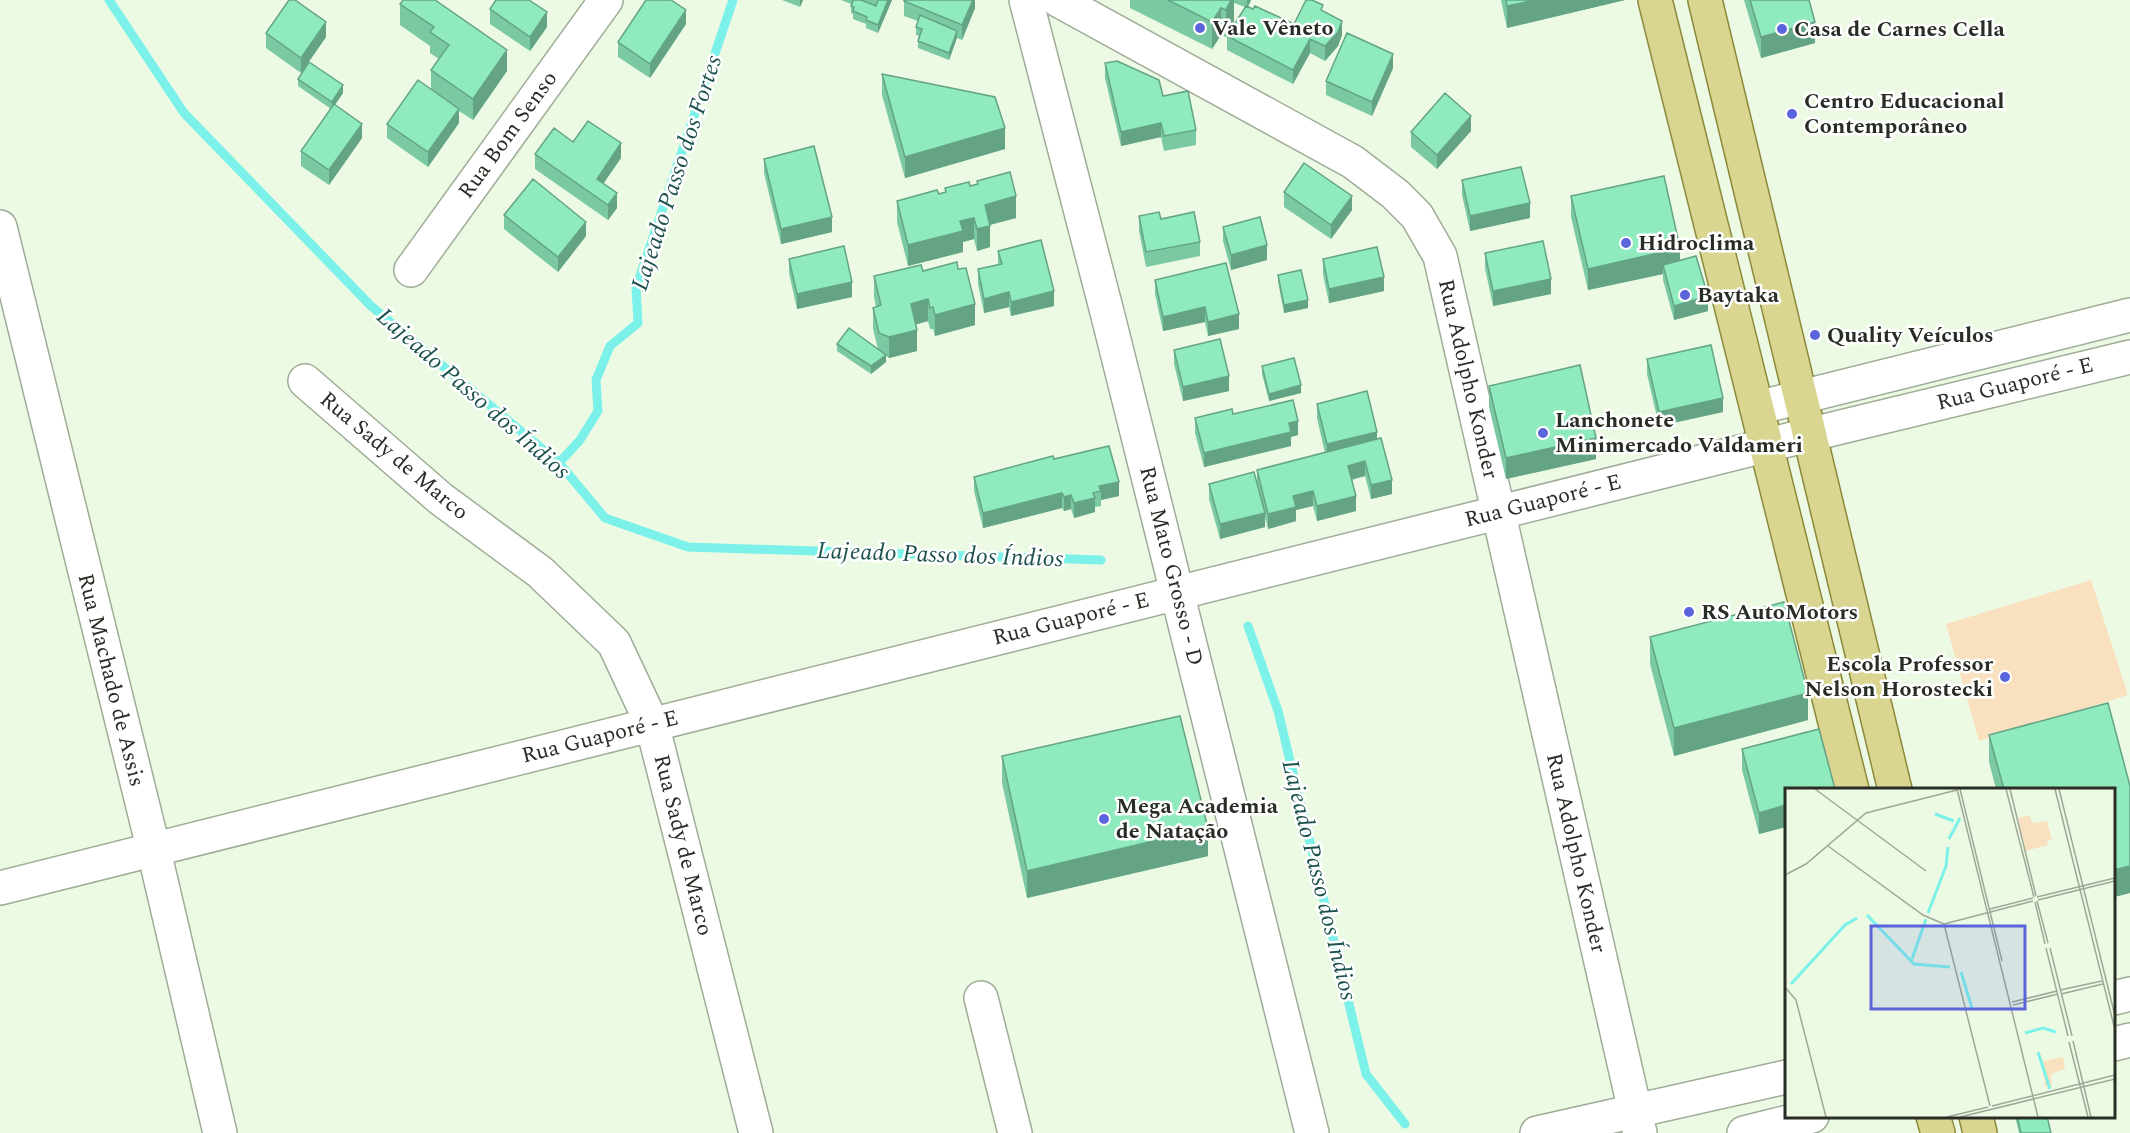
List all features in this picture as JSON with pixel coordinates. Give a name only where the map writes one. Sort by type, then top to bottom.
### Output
[{"type":"main road","points":[[1655,0],[1852,788]]},
{"type":"main road","points":[[1704,0],[1808,435],[1896,788]]},
{"type":"main road","points":[[1934,1118],[1938,1133]]},
{"type":"main road","points":[[1976,1118],[1980,1133]]},
{"type":"street","name":"Rua Bom Senso","points":[[411,270],[606,0]]},
{"type":"street","name":"Rua Mato Grosso - D","points":[[1026,0],[1312,1133]]},
{"type":"street","name":"Rua Adolpho Konder","points":[[1058,0],[1353,162],[1395,194],[1417,216],[1440,256],[1638,1122]]},
{"type":"street","name":"Rua Machado de Assis","points":[[0,227],[154,850],[220,1133]]},
{"type":"street","name":"Rua Guaporé - E","points":[[1757,408],[2130,315]]},
{"type":"street","name":"Rua Guaporé - E","points":[[0,888],[1766,445],[2130,357]]},
{"type":"street","name":"Rua Sady de Marco","points":[[305,381],[441,499],[540,572],[614,643],[652,724],[756,1133]]},
{"type":"street","points":[[2115,998],[2130,994]]},
{"type":"street","points":[[981,998],[1015,1133]]},
{"type":"street","points":[[2115,1044],[2130,1040]]},
{"type":"street","points":[[1537,1133],[1638,1122],[1785,1077]]},
{"type":"street","points":[[1744,1133],[1804,1118]]},
{"type":"shaded area","points":[[2091,580],[2128,695],[1979,741],[1946,624]]},
{"type":"building","points":[[289,0],[295,0],[326,22],[301,58],[266,33]]},
{"type":"building","points":[[403,0],[435,0],[507,50],[473,99],[431,70],[449,45],[430,32],[434,27],[400,4]]},
{"type":"building","points":[[496,0],[529,0],[547,12],[530,37],[490,9]]},
{"type":"building","points":[[646,0],[671,0],[686,10],[650,64],[618,42]]},
{"type":"building","points":[[853,0],[861,0],[876,6],[878,0],[888,0],[878,25],[853,11],[854,7],[851,6]]},
{"type":"building","points":[[904,0],[973,0],[962,25]]},
{"type":"building","points":[[1168,0],[1231,0],[1226,10],[1221,8],[1212,22]]},
{"type":"building","points":[[1306,0],[1323,5],[1321,10],[1342,21],[1338,32],[1325,46],[1310,39],[1293,70],[1227,36],[1246,6],[1253,9],[1255,6],[1294,24]]},
{"type":"building","points":[[1506,0],[1535,0],[1507,6]]},
{"type":"building","points":[[1750,0],[1809,0],[1815,22],[1761,37]]},
{"type":"building","points":[[920,15],[957,31],[949,53],[918,41],[922,29],[916,27]]},
{"type":"building","points":[[1347,33],[1393,54],[1372,102],[1326,81]]},
{"type":"building","points":[[1117,61],[1159,80],[1163,96],[1188,91],[1196,130],[1164,136],[1161,123],[1121,132],[1105,63]]},
{"type":"building","points":[[309,62],[343,85],[332,102],[298,79]]},
{"type":"building","points":[[882,74],[995,97],[1005,128],[905,157]]},
{"type":"building","points":[[418,80],[459,109],[428,152],[387,124]]},
{"type":"building","points":[[1445,93],[1471,116],[1437,155],[1411,132]]},
{"type":"building","points":[[334,104],[362,124],[329,170],[301,151]]},
{"type":"building","points":[[588,121],[621,143],[597,179],[617,193],[608,205],[535,154],[554,128],[573,142]]},
{"type":"building","points":[[814,146],[832,217],[781,229],[764,159]]},
{"type":"building","points":[[1304,163],[1352,196],[1331,225],[1284,192]]},
{"type":"building","points":[[1521,167],[1530,203],[1470,216],[1462,180]]},
{"type":"building","points":[[1010,172],[1016,196],[985,205],[990,226],[977,229],[974,218],[960,221],[963,231],[908,245],[897,201],[937,190],[939,194],[946,192],[945,188],[969,182],[970,186],[978,184],[977,181]]},
{"type":"building","name":"Hidroclima","points":[[1664,176],[1680,248],[1588,269],[1571,196]]},
{"type":"building","points":[[533,179],[586,222],[558,257],[504,215]]},
{"type":"building","points":[[1159,212],[1161,219],[1194,212],[1200,242],[1146,252],[1139,216]]},
{"type":"building","points":[[1260,217],[1267,245],[1231,255],[1223,227]]},
{"type":"building","points":[[1041,240],[1054,291],[1011,302],[1009,292],[984,299],[978,269],[1002,264],[998,251]]},
{"type":"building","points":[[1543,241],[1551,279],[1493,291],[1485,253]]},
{"type":"building","points":[[844,246],[852,282],[797,294],[789,259]]},
{"type":"building","points":[[1377,247],[1384,277],[1329,289],[1323,259]]},
{"type":"building","points":[[1696,256],[1708,296],[1674,306],[1663,265]]},
{"type":"building","points":[[957,262],[958,269],[966,268],[975,304],[935,315],[928,299],[911,304],[917,330],[889,337],[879,333],[873,308],[881,305],[874,276],[921,265],[923,271]]},
{"type":"building","points":[[1226,263],[1239,314],[1208,322],[1205,307],[1163,317],[1155,280]]},
{"type":"building","points":[[1301,270],[1308,300],[1284,305],[1278,275]]},
{"type":"building","points":[[849,328],[886,355],[871,366],[837,344]]},
{"type":"building","points":[[1220,339],[1229,376],[1183,387],[1174,350]]},
{"type":"building","points":[[1711,345],[1723,398],[1659,412],[1647,359]]},
{"type":"building","points":[[1294,358],[1301,385],[1269,394],[1262,366]]},
{"type":"building","name":"Lanchonete Minimercado Valdameri","points":[[1580,365],[1596,438],[1506,458],[1489,386]]},
{"type":"building","points":[[1367,391],[1377,432],[1327,444],[1317,404]]},
{"type":"building","points":[[1293,400],[1298,421],[1289,423],[1291,432],[1204,453],[1195,418],[1232,409],[1233,414]]},
{"type":"building","points":[[1381,438],[1392,480],[1371,485],[1365,461],[1348,466],[1356,496],[1317,506],[1313,491],[1293,496],[1296,507],[1268,514],[1257,470]]},
{"type":"building","points":[[1109,446],[1119,482],[1099,486],[1101,491],[1093,493],[1095,498],[1074,503],[1071,495],[1064,497],[1062,493],[983,513],[974,477],[1053,456],[1054,459]]},
{"type":"building","points":[[1254,472],[1265,513],[1220,524],[1209,484]]},
{"type":"building","points":[[1784,602],[1808,693],[1674,728],[1650,637]]},
{"type":"building","points":[[2108,703],[2130,786],[2130,866],[2115,870],[2115,788],[2004,788],[1989,735]]},
{"type":"building","name":"Mega Academia de Natação","points":[[1180,716],[1208,828],[1027,871],[1002,756]]},
{"type":"building","points":[[1819,729],[1835,788],[1785,788],[1785,805],[1759,813],[1742,749]]},
{"type":"building","points":[[2017,1118],[2047,1118],[2051,1133],[2021,1133]]},
{"type":"waterway","name":"Lajeado Passo dos Índios","points":[[109,0],[184,113],[371,306],[559,463],[605,518],[688,547],[1101,560]]},
{"type":"waterway","name":"Lajeado Passo dos Fortes","points":[[559,463],[580,440],[598,411],[596,380],[610,346],[638,323],[636,288],[733,0]]},
{"type":"waterway","name":"Lajeado Passo dos Índios","points":[[1248,626],[1278,711],[1366,1074],[1405,1124]]},
{"type":"place","name":"Vale Vêneto","points":[[1200,28]]},
{"type":"place","name":"Casa de Carnes Cella","points":[[1782,29]]},
{"type":"place","name":"Centro Educacional Contemporâneo","points":[[1792,114]]},
{"type":"place","name":"Hidroclima","points":[[1626,243]]},
{"type":"place","name":"Baytaka","points":[[1685,295]]},
{"type":"place","name":"Quality Veículos","points":[[1815,335]]},
{"type":"place","name":"Lanchonete Minimercado Valdameri","points":[[1543,433]]},
{"type":"place","name":"RS AutoMotors","points":[[1689,612]]},
{"type":"place","name":"Escola Professor Nelson Horostecki","points":[[2005,677]]},
{"type":"place","name":"Mega Academia de Natação","points":[[1104,819]]}]
